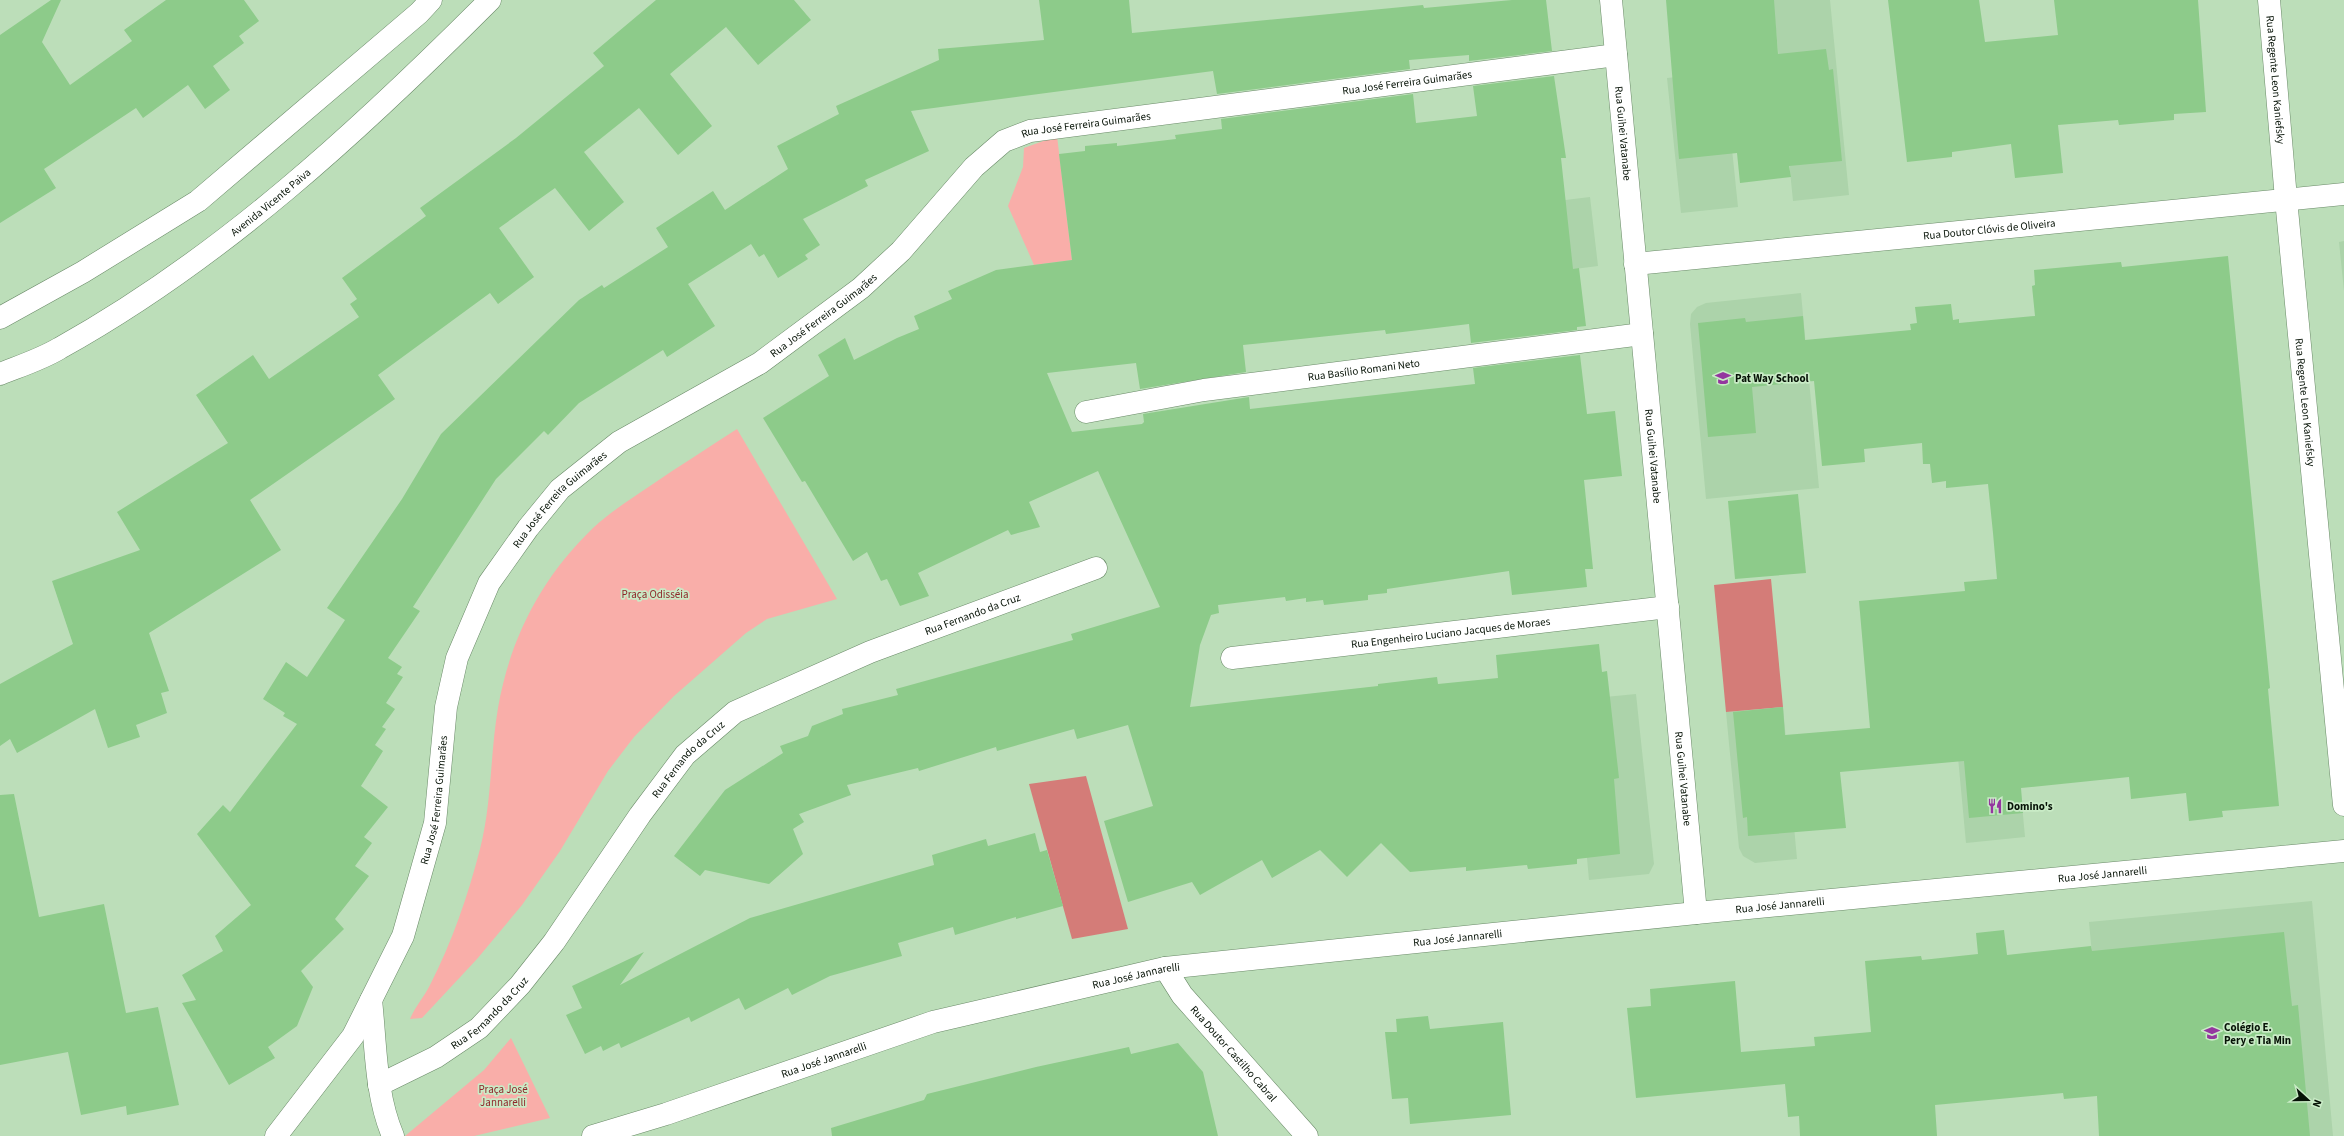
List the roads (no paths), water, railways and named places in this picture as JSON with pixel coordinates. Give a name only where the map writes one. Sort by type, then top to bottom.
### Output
[{"type":"street","points":[[0,318],[84,272],[198,201],[419,13],[431,0]]},
{"type":"street","name":"Avenida Vicente Paiva","points":[[0,374],[59,349],[153,290],[263,211],[425,65],[490,0]]},
{"type":"street","name":"Rua Guihei Vatanabe","points":[[1611,0],[1696,913]]},
{"type":"street","name":"Rua Regente Leon Kaniefsky","points":[[2269,0],[2286,200],[2344,805]]},
{"type":"street","name":"Rua José Ferreira Guimarães","points":[[276,1136],[353,1036],[403,936],[435,823],[446,706],[457,658],[489,582],[528,528],[560,489],[619,442],[760,363],[861,288],[901,251],[974,167],[1004,141],[1030,131],[1616,55]]},
{"type":"street","name":"Rua Doutor Clóvis de Oliveira","points":[[1635,264],[2344,194]]},
{"type":"street","name":"Rua Basílio Romani Neto","points":[[1086,412],[1204,390],[1642,334]]},
{"type":"street","name":"Rua Fernando da Cruz","points":[[380,1085],[436,1057],[479,1028],[520,985],[554,942],[640,816],[685,755],[735,712],[870,652],[1096,568]]},
{"type":"street","name":"Rua Engenheiro Luciano Jacques de Moraes","points":[[1232,658],[1668,607]]},
{"type":"street","name":"Rua José Jannarelli","points":[[593,1136],[666,1114],[934,1022],[1165,968],[1696,913],[2344,851]]},
{"type":"street","name":"Rua Doutor Castilho Cabral","points":[[1165,968],[1182,995],[1307,1136]]},
{"type":"street","points":[[371,1000],[380,1085],[386,1119],[393,1136]]},
{"type":"place","name":"Pat Way School","points":[[1723,378]]},
{"type":"place","name":"Domino's","points":[[1995,806]]},
{"type":"place","name":"Colégio E. Pery e Tia Min","points":[[2212,1033]]},
{"type":"park label","name":"Praça Odisséia","points":[[655,594]]},
{"type":"park label","name":"Praça José Jannarelli","points":[[503,1095]]}]
